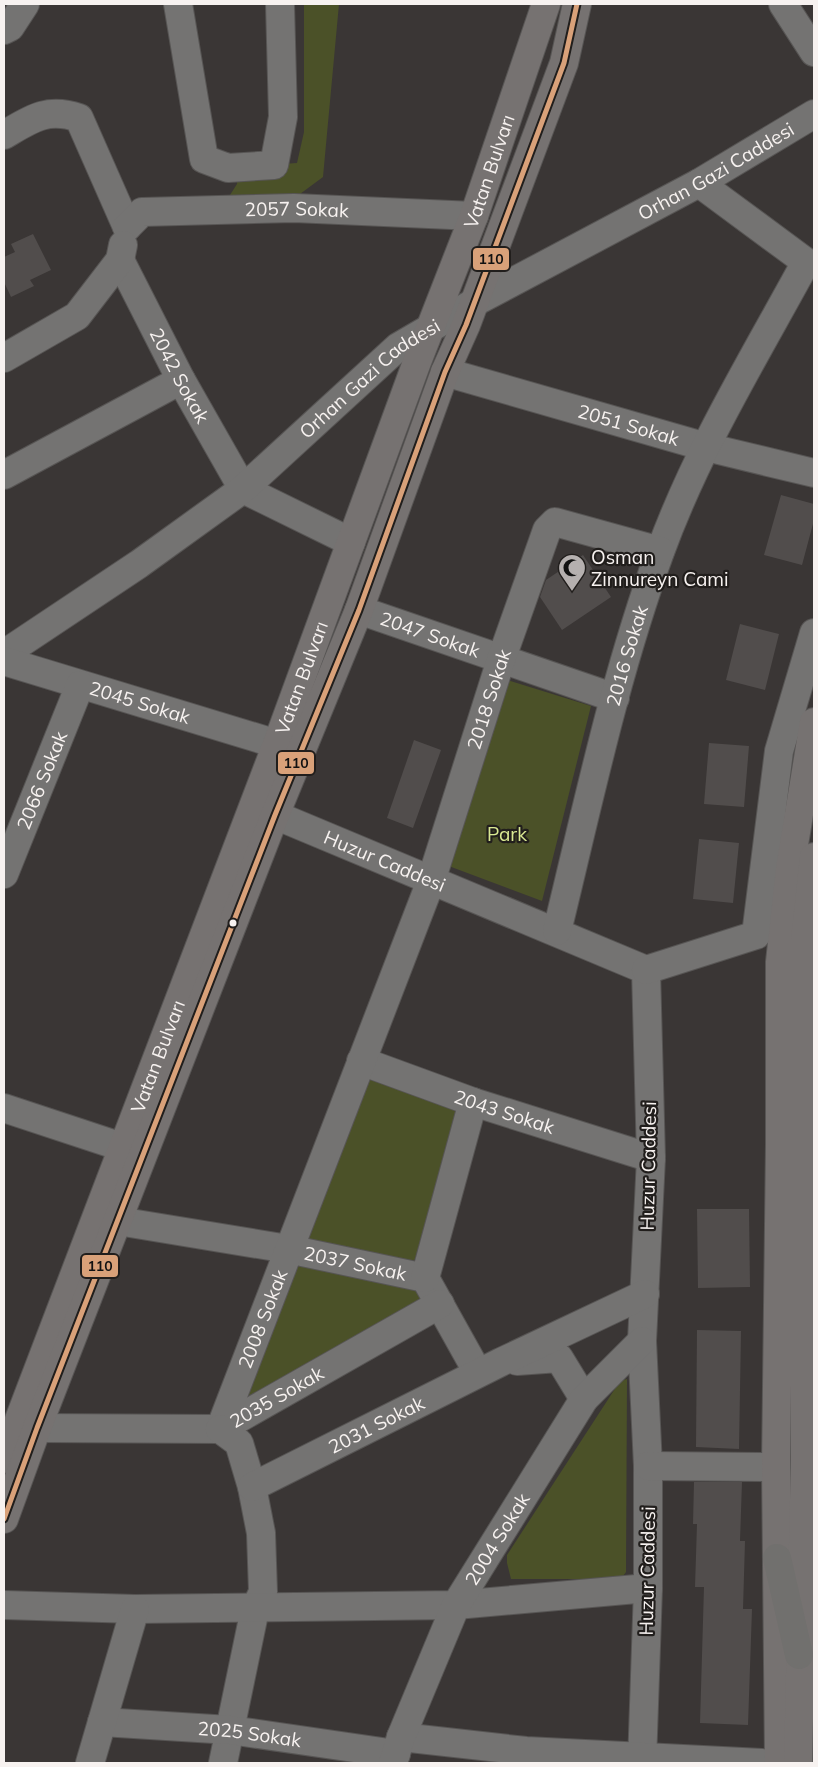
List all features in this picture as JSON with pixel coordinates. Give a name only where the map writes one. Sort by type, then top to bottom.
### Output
[{"type":"highway","points":[[777,1558],[799,1656]]},
{"type":"main road","name":"Vatan Bulvarı","points":[[6,1446],[277,744],[430,328],[474,216],[546,4]]},
{"type":"main road","name":"Vatan Bulvarı","points":[[4,1520],[37,1428],[276,815],[360,610],[445,372],[474,302],[564,64],[577,4]]},
{"type":"main road","points":[[779,1763],[776,1467],[780,962],[790,869],[814,722]]},
{"type":"main road","points":[[798,1763],[805,1456],[804,940],[814,857]]},
{"type":"street","points":[[4,30],[10,27],[26,4]]},
{"type":"street","points":[[178,4],[204,159],[228,168],[274,165],[284,117],[282,5]]},
{"type":"street","points":[[783,4],[814,52]]},
{"type":"street","points":[[4,135],[33,118],[62,112],[80,118],[127,227],[120,260],[77,316],[4,358]]},
{"type":"street","name":"Orhan Gazi Caddesi","points":[[4,654],[139,564],[244,489],[398,347],[474,302],[699,183],[814,114]]},
{"type":"street","name":"2016 Sokak","points":[[557,931],[614,698],[660,551],[706,447],[806,262],[699,183]]},
{"type":"street","name":"2057 Sokak","points":[[127,227],[142,212],[151,211],[294,208],[474,216]]},
{"type":"street","name":"2042 Sokak","points":[[120,260],[181,380],[244,489]]},
{"type":"street","name":"2051 Sokak","points":[[445,372],[706,447],[814,473]]},
{"type":"street","points":[[4,475],[181,380]]},
{"type":"street","points":[[244,489],[351,542]]},
{"type":"street","name":"2018 Sokak","points":[[431,881],[501,660],[547,530],[555,522],[660,551]]},
{"type":"street","name":"2047 Sokak","points":[[360,610],[614,698]]},
{"type":"street","points":[[646,970],[756,935],[779,752],[814,632]]},
{"type":"street","name":"2045 Sokak","points":[[4,660],[80,686],[277,744]]},
{"type":"street","name":"2066 Sokak","points":[[4,874],[80,686]]},
{"type":"street","name":"Huzur Caddesi","points":[[276,815],[431,881],[557,931],[646,970],[651,1158],[642,1341],[648,1466],[648,1588],[642,1761]]},
{"type":"street","name":"2008 Sokak","points":[[220,1429],[431,881]]},
{"type":"street","name":"2043 Sokak","points":[[361,1061],[473,1102],[651,1158]]},
{"type":"street","points":[[425,1278],[473,1102]]},
{"type":"street","points":[[4,1108],[122,1148]]},
{"type":"street","name":"2037 Sokak","points":[[118,1221],[288,1249],[425,1278],[440,1304],[489,1368]]},
{"type":"street","name":"2031 Sokak","points":[[252,1487],[489,1368],[645,1294]]},
{"type":"street","name":"2035 Sokak","points":[[37,1428],[220,1429],[440,1304]]},
{"type":"street","name":"2004 Sokak","points":[[397,1752],[456,1604],[584,1399],[642,1341]]},
{"type":"street","points":[[489,1368],[559,1358],[584,1399]]},
{"type":"street","points":[[220,1429],[239,1443],[252,1487],[261,1533],[263,1592],[256,1609],[222,1763]]},
{"type":"street","points":[[648,1466],[776,1467]]},
{"type":"street","points":[[4,1605],[135,1610],[456,1604],[648,1588]]},
{"type":"street","points":[[90,1763],[135,1610]]},
{"type":"street","name":"2025 Sokak","points":[[102,1722],[230,1730],[397,1752],[642,1761],[762,1763]]},
{"type":"green space","points":[[304,4],[339,4],[323,177],[300,194],[230,195],[237,184],[238,167],[297,163],[304,132]]},
{"type":"green space","name":"Park","points":[[501,678],[591,706],[542,901],[446,865]]},
{"type":"green space","points":[[383,1078],[457,1106],[455,1121],[415,1259],[409,1265],[308,1240],[366,1080]]},
{"type":"green space","points":[[299,1261],[417,1284],[423,1301],[241,1401]]},
{"type":"green space","points":[[627,1379],[626,1572],[621,1579],[511,1579],[507,1555],[620,1381]]},
{"type":"building","points":[[33,234],[51,270],[30,280],[34,286],[11,297],[4,282],[4,257],[15,252],[11,244]]},
{"type":"building","points":[[781,495],[814,504],[814,520],[802,565],[764,555]]},
{"type":"building","name":"Osman Zinnureyn Cami","points":[[583,555],[611,597],[562,630],[540,597],[546,580]]},
{"type":"building","points":[[740,624],[779,634],[765,690],[726,680]]},
{"type":"building","points":[[414,740],[441,750],[413,828],[387,818]]},
{"type":"building","points":[[709,743],[749,746],[744,807],[704,804]]},
{"type":"building","points":[[699,839],[739,843],[733,903],[693,899]]},
{"type":"building","points":[[697,1209],[749,1209],[750,1287],[698,1288]]},
{"type":"building","points":[[697,1330],[741,1331],[739,1449],[696,1447]]},
{"type":"building","points":[[694,1482],[742,1482],[740,1541],[745,1541],[743,1609],[752,1609],[748,1725],[700,1723],[704,1587],[695,1587],[697,1524],[693,1524]]},
{"type":"transit line","name":"110","points":[[4,1519],[37,1428],[275,815],[359,610],[445,372],[466,325],[564,63],[577,4]]},
{"type":"place","name":"Osman Zinnureyn Cami","points":[[572,592]]}]
